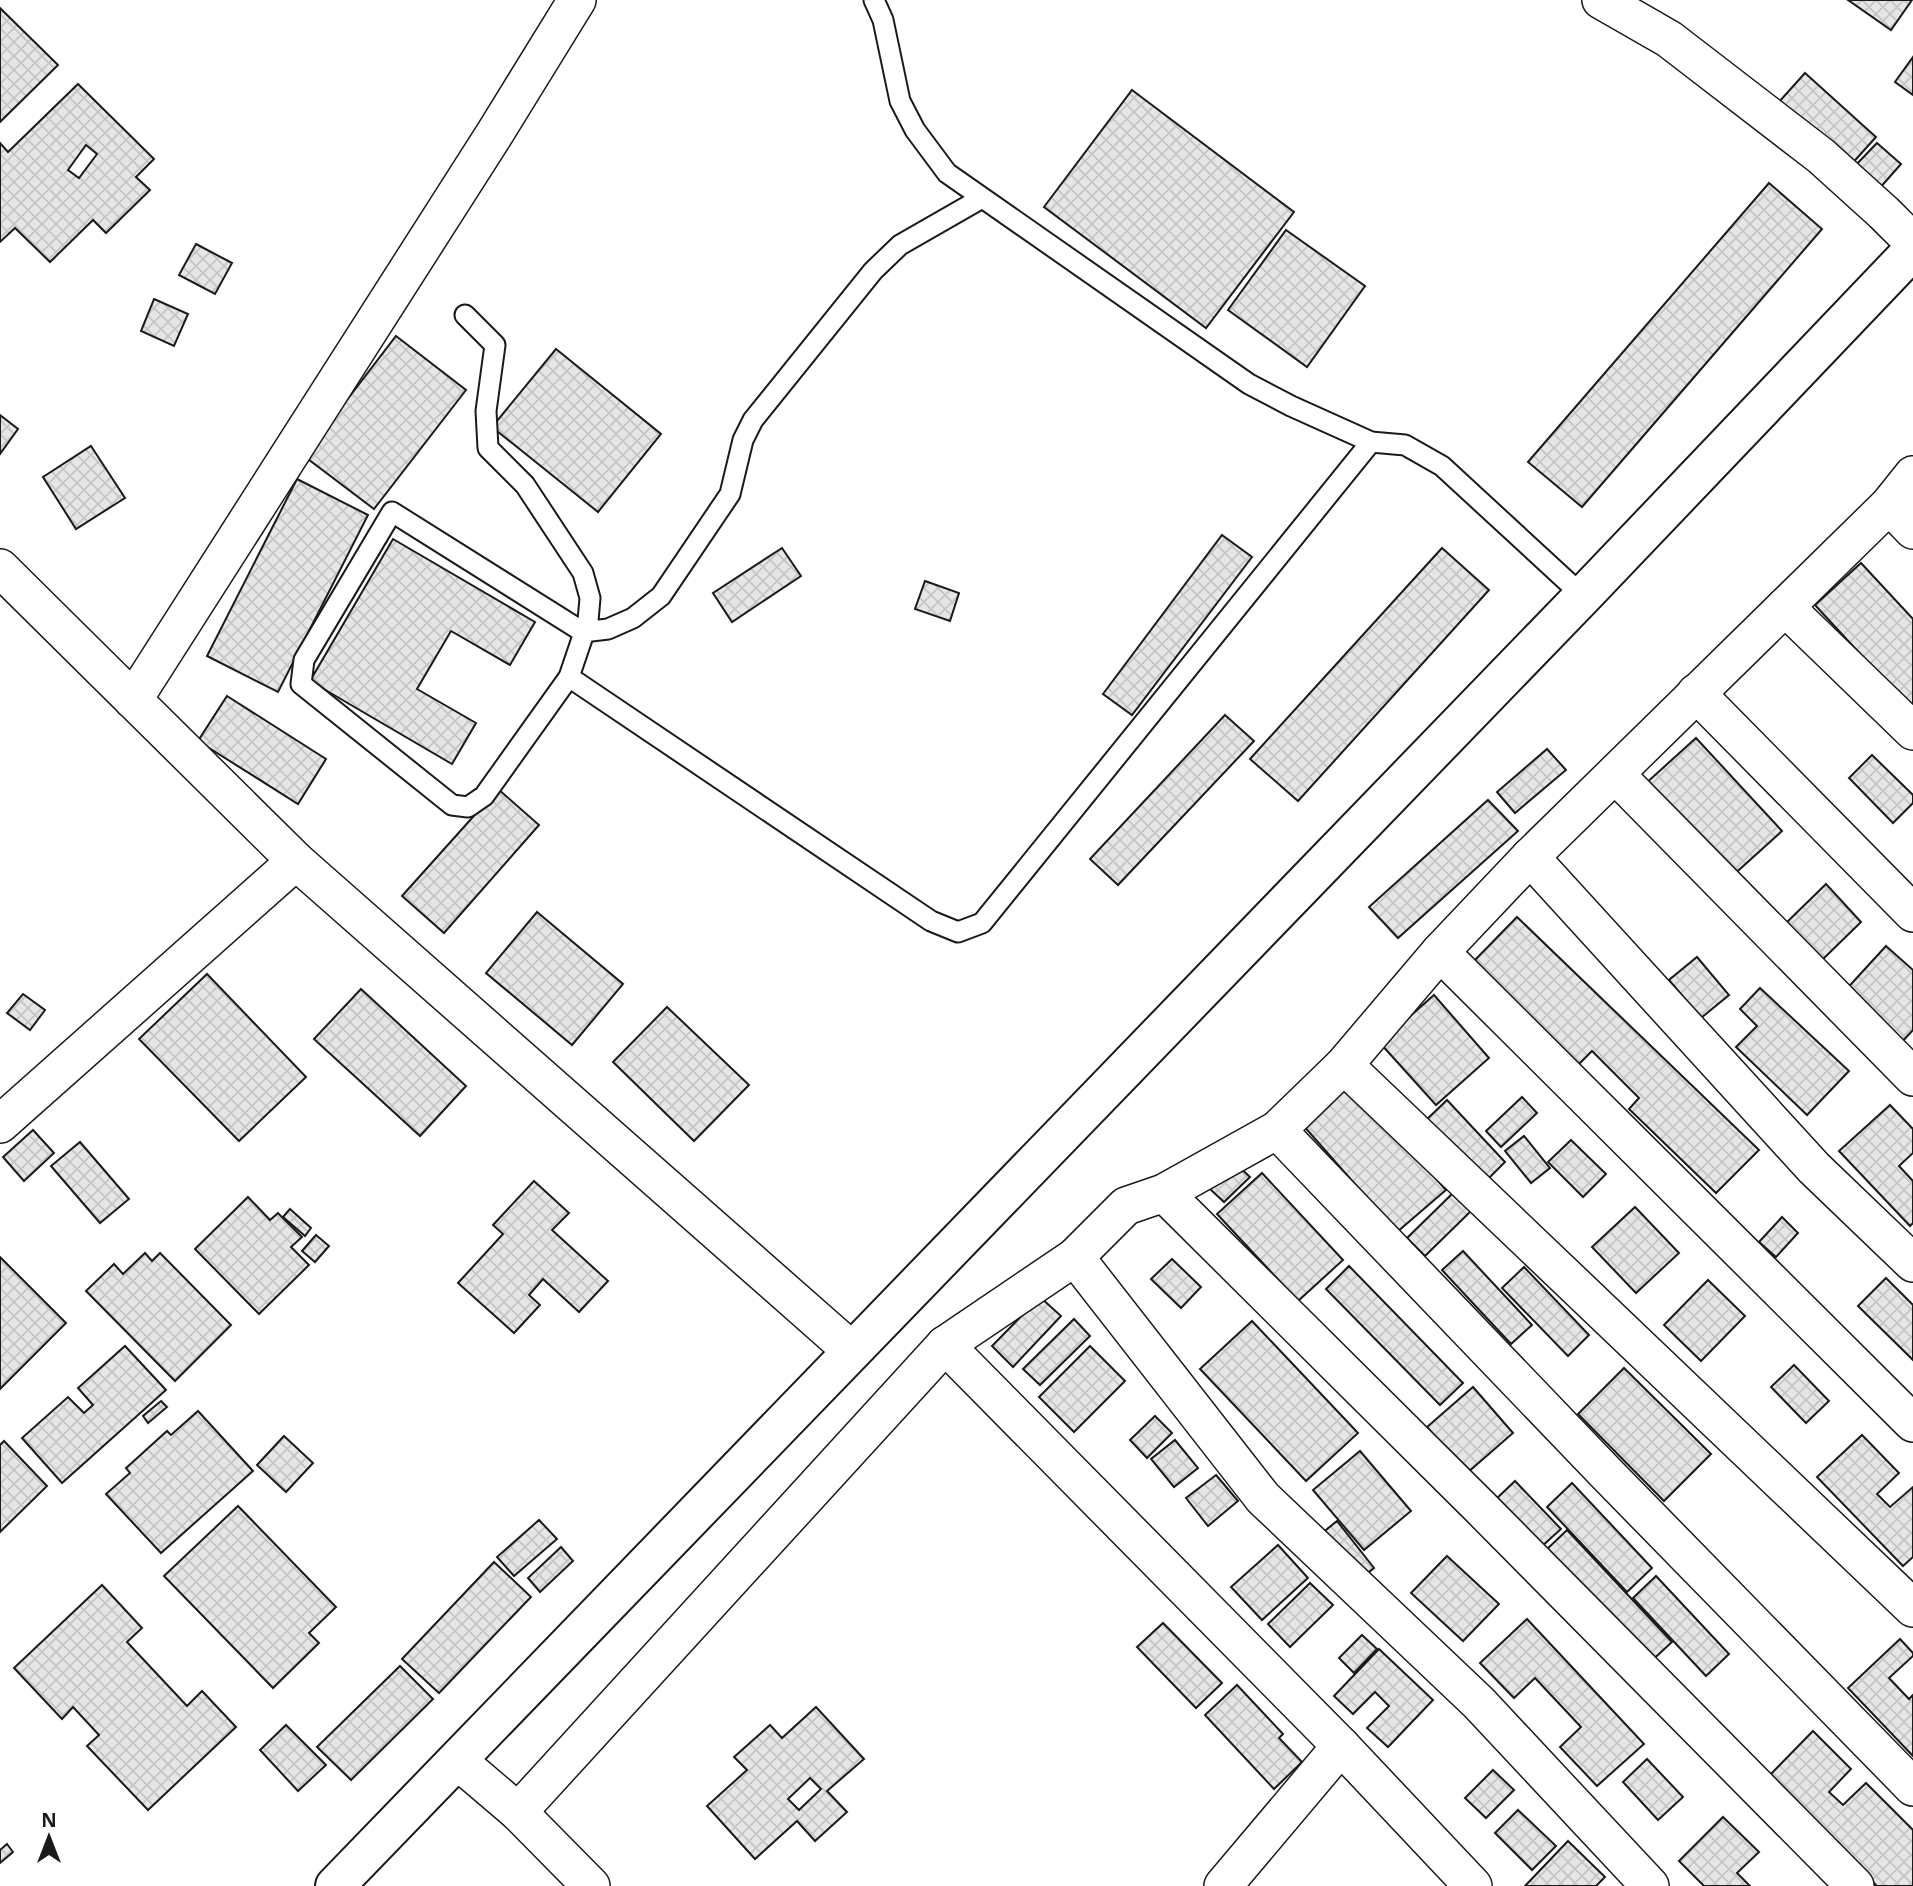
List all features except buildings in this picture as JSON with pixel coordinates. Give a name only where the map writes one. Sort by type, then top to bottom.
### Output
[{"type":"main road","points":[[335,1886],[1583,596],[1913,250]]},
{"type":"street","points":[[133,700],[577,0]]},
{"type":"street","points":[[1601,0],[1669,39],[1821,156],[1913,242]]},
{"type":"street","points":[[519,1812],[945,1345],[1075,1257],[1126,1206],[1164,1193],[1277,1130],[1344,1065],[1440,952],[1530,857],[1696,693],[1785,607],[1901,518],[1913,475]]},
{"type":"street","points":[[0,568],[296,861],[852,1351]]},
{"type":"street","points":[[1785,607],[1913,731]]},
{"type":"street","points":[[1696,693],[1913,913]]},
{"type":"street","points":[[1615,774],[1913,1077]]},
{"type":"street","points":[[1530,857],[1814,1168],[1913,1263]]},
{"type":"street","points":[[0,1124],[296,861]]},
{"type":"street","points":[[1440,952],[1913,1423]]},
{"type":"street","points":[[1344,1065],[1913,1608]]},
{"type":"street","points":[[1277,1130],[1604,1471],[1913,1787]]},
{"type":"street","points":[[1164,1193],[1855,1886]]},
{"type":"street","points":[[1075,1257],[1263,1498],[1479,1703],[1650,1886]]},
{"type":"street","points":[[945,1345],[1341,1746],[1473,1886]]},
{"type":"street","points":[[1223,1886],[1341,1746]]},
{"type":"street","points":[[457,1760],[519,1812],[592,1886]]},
{"type":"lane","points":[[874,0],[883,20],[900,101],[915,130],[947,173],[1249,384],[1371,442],[1405,445],[1442,466],[1583,596]]},
{"type":"lane","points":[[465,314],[495,345],[486,411],[488,448],[525,485],[583,573],[590,598],[587,621],[583,632],[569,677],[484,796],[468,807],[452,805],[301,684],[304,660],[392,512],[583,632],[608,629],[633,618],[661,596],[730,494],[743,440],[753,420],[873,271],[900,245],[982,198]]},
{"type":"lane","points":[[569,677],[931,921],[958,932],[982,923],[1371,442]]}]
